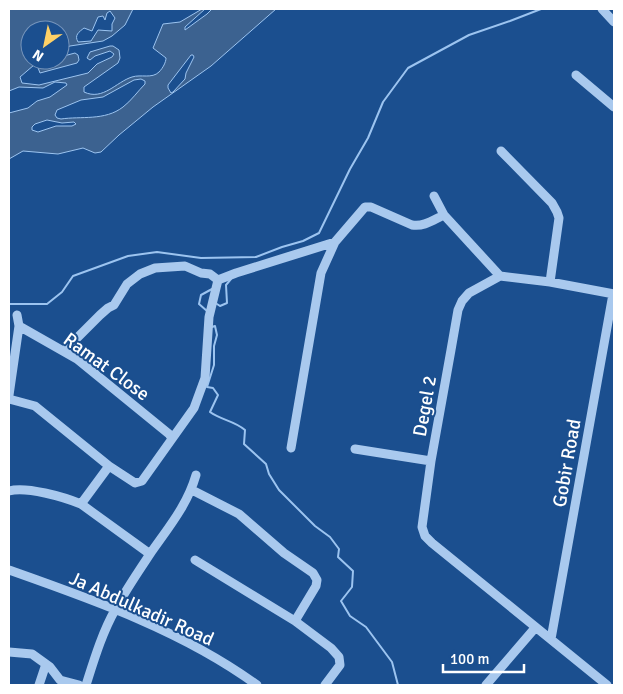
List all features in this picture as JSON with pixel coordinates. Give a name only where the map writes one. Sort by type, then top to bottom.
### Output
[{"type":"street","points":[[602,9],[614,22]]},
{"type":"street","points":[[576,75],[614,108]]},
{"type":"street","points":[[500,151],[552,203],[557,212],[559,218],[550,282]]},
{"type":"street","points":[[434,196],[444,215],[500,276],[550,282],[614,294]]},
{"type":"street","points":[[291,448],[321,273],[335,242],[365,207],[371,207],[418,226],[422,226],[444,215]]},
{"type":"street","points":[[218,280],[335,242]]},
{"type":"street","points":[[64,351],[100,315],[114,305],[127,284],[140,274],[155,268],[185,266],[201,273],[210,274],[218,280]]},
{"type":"street","name":"Degel 2","points":[[500,276],[469,293],[458,310],[431,461],[422,527],[425,536],[432,543],[535,628]]},
{"type":"street","points":[[17,315],[19,326],[9,397],[34,406],[109,466],[135,483],[139,483],[194,408],[205,378],[209,317],[218,280]]},
{"type":"street","name":"Gobir Road","points":[[551,639],[614,294]]},
{"type":"street","name":"Ramat Close","points":[[19,326],[77,359],[172,438]]},
{"type":"street","points":[[355,449],[431,461]]},
{"type":"street","points":[[81,504],[109,466]]},
{"type":"street","points":[[86,685],[106,629],[115,610],[150,554],[175,520],[192,490],[196,475]]},
{"type":"street","points":[[9,491],[22,488],[81,504],[150,554]]},
{"type":"street","points":[[192,490],[239,514],[284,553],[313,573],[318,580],[316,586],[295,621]]},
{"type":"street","points":[[195,560],[295,621],[331,648],[339,658],[340,665],[325,685]]},
{"type":"street","name":"Ja Abdulkadir Road","points":[[9,570],[162,630],[202,650],[257,685]]},
{"type":"street","points":[[486,685],[535,628],[607,685]]},
{"type":"street","points":[[9,652],[32,654],[46,664],[60,680]]},
{"type":"street","points":[[46,664],[40,682],[60,680],[79,685]]},
{"type":"water","points":[[9,9],[133,9],[125,25],[112,36],[103,41],[70,46],[70,20],[20,20],[20,70],[28,70],[20,77],[22,83],[39,85],[88,73],[97,64],[112,57],[114,54],[110,51],[95,56],[90,60],[87,58],[90,52],[110,46],[119,50],[120,58],[118,63],[84,87],[84,92],[97,94],[109,90],[126,79],[135,76],[150,76],[159,72],[166,58],[153,48],[163,24],[180,22],[202,9],[205,9],[185,27],[185,30],[212,9],[276,9],[211,66],[153,107],[101,152],[95,153],[83,148],[58,154],[23,151],[9,159],[9,113],[28,108],[37,101],[50,97],[67,85],[66,83],[55,82],[43,88],[19,87],[9,91]],"holes":[[[110,11],[115,18],[112,24],[112,31],[98,30],[91,41],[78,42],[77,36],[79,32],[84,28],[92,31],[98,17],[103,16],[105,20],[107,13]],[[191,55],[194,57],[185,79],[171,93],[168,85]],[[141,79],[145,81],[145,84],[126,105],[109,114],[61,119],[55,115],[57,110],[81,100],[103,97],[134,80]],[[47,120],[62,123],[74,122],[76,124],[72,126],[56,126],[38,132],[32,130],[35,124]]]},
{"type":"water","points":[[75,53],[78,55],[79,60],[77,63],[70,65],[70,54]]},
{"type":"water","points":[[39,70],[51,70],[40,73]]},
{"type":"waterway","points":[[9,304],[47,304],[62,292],[73,276],[128,256],[157,252],[201,258],[256,257],[303,241],[319,233],[350,169],[368,138],[383,102],[408,68],[469,35],[541,9]]},
{"type":"waterway","points":[[217,304],[220,306],[227,303],[226,285],[231,279]]},
{"type":"waterway","points":[[207,311],[199,304],[201,295],[212,289]]},
{"type":"waterway","points":[[212,327],[215,326],[217,335],[214,346],[214,365],[207,387],[213,388],[218,395],[210,412],[245,430],[244,444],[266,464],[269,474],[279,490],[315,526],[330,537],[339,549],[338,557],[353,571],[352,587],[341,601],[350,616],[366,627],[392,662],[398,685]]}]
